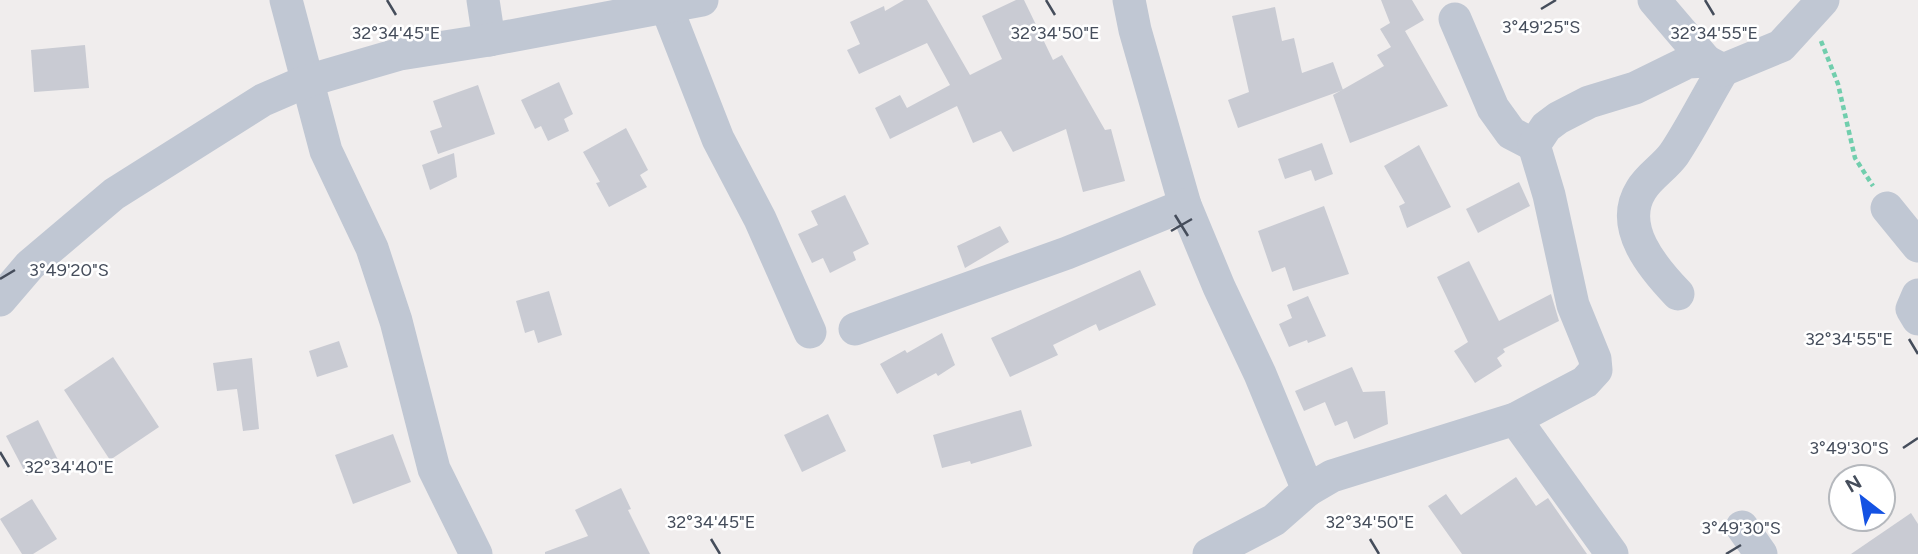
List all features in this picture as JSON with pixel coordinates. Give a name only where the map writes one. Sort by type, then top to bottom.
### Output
[{"type":"street","points":[[286,0],[326,151],[372,248],[396,321],[434,470],[476,554]]},
{"type":"street","points":[[483,0],[489,40]]},
{"type":"street","points":[[0,300],[30,265],[114,194],[263,100],[307,80],[400,54],[702,0]]},
{"type":"street","points":[[1129,0],[1135,30],[1185,205],[1308,490]]},
{"type":"street","points":[[1654,0],[1714,65]]},
{"type":"street","points":[[666,6],[718,138],[760,219],[810,332]]},
{"type":"street","points":[[1534,145],[1546,127],[1589,102],[1635,88],[1688,62],[1714,65],[1781,47],[1816,8]]},
{"type":"street","points":[[1209,554],[1273,520],[1308,490],[1332,476],[1515,419],[1579,386],[1596,369],[1595,359],[1573,305],[1549,195],[1534,145],[1511,133],[1493,108],[1455,19]]},
{"type":"street","points":[[1678,294],[1657,272],[1639,245],[1634,210],[1641,190],[1671,157],[1714,65]]},
{"type":"street","points":[[855,329],[1067,253],[1185,205]]},
{"type":"street","points":[[1887,208],[1918,246]]},
{"type":"street","points":[[1918,295],[1912,309],[1918,319]]},
{"type":"street","points":[[1515,419],[1612,554]]},
{"type":"street","points":[[1742,527],[1761,554]]},
{"type":"path","points":[[1816,8],[1838,84],[1855,158],[1887,208]]},
{"type":"building","points":[[904,0],[927,0],[970,75],[1002,59],[982,16],[1016,0],[1024,0],[1053,60],[1062,55],[1105,130],[1111,129],[1125,181],[1083,192],[1066,129],[1013,152],[1001,131],[973,143],[957,106],[890,139],[875,108],[900,95],[907,108],[950,85],[927,43],[859,74],[847,50],[860,44],[850,22],[884,6],[885,11]]},
{"type":"building","points":[[1381,0],[1412,0],[1424,20],[1405,31],[1448,106],[1350,143],[1333,95],[1384,66],[1377,55],[1391,47],[1380,29],[1390,23]]},
{"type":"building","points":[[1275,7],[1282,41],[1294,38],[1302,73],[1333,62],[1343,90],[1238,128],[1228,100],[1249,92],[1232,16]]},
{"type":"building","points":[[85,45],[89,88],[34,92],[31,50]]},
{"type":"building","points":[[559,82],[573,114],[564,119],[569,131],[548,141],[541,126],[535,129],[521,100]]},
{"type":"building","points":[[478,85],[495,134],[438,154],[430,131],[442,127],[433,101]]},
{"type":"building","points":[[626,128],[648,170],[640,175],[647,187],[609,207],[596,183],[600,182],[583,152]]},
{"type":"building","points":[[1322,143],[1333,174],[1315,181],[1311,170],[1285,179],[1278,159]]},
{"type":"building","points":[[1419,145],[1451,207],[1407,228],[1399,206],[1405,203],[1384,166]]},
{"type":"building","points":[[454,153],[457,177],[430,190],[422,165]]},
{"type":"building","points":[[1519,182],[1530,206],[1478,233],[1466,209]]},
{"type":"building","points":[[845,195],[869,244],[853,252],[856,260],[830,273],[823,258],[812,263],[798,234],[818,225],[811,211]]},
{"type":"building","points":[[1324,206],[1349,274],[1293,291],[1285,267],[1272,272],[1258,231]]},
{"type":"building","points":[[1000,226],[1009,242],[965,268],[957,246]]},
{"type":"building","points":[[1469,261],[1499,321],[1551,294],[1559,321],[1503,349],[1505,352],[1497,358],[1502,366],[1475,383],[1454,351],[1468,342],[1437,277]]},
{"type":"building","points":[[1140,270],[1156,305],[1099,331],[1096,324],[1053,345],[1058,355],[1010,377],[991,338]]},
{"type":"building","points":[[549,291],[562,335],[538,343],[534,330],[525,333],[516,301]]},
{"type":"building","points":[[1308,296],[1326,336],[1289,347],[1279,324],[1292,318],[1287,305]]},
{"type":"building","points":[[942,333],[955,365],[938,376],[936,373],[897,394],[880,364],[905,350],[907,353]]},
{"type":"building","points":[[339,341],[348,367],[317,377],[309,351]]},
{"type":"building","points":[[113,357],[159,427],[110,460],[64,390]]},
{"type":"building","points":[[252,358],[259,429],[243,431],[237,389],[217,391],[213,363]]},
{"type":"building","points":[[1352,367],[1363,392],[1385,391],[1388,424],[1354,439],[1347,421],[1335,426],[1325,402],[1304,411],[1295,391]]},
{"type":"building","points":[[1021,410],[1032,446],[971,464],[970,461],[942,468],[933,435]]},
{"type":"building","points":[[828,414],[846,451],[802,472],[784,435]]},
{"type":"building","points":[[38,420],[58,460],[27,476],[6,436]]},
{"type":"building","points":[[393,434],[411,482],[353,504],[335,455]]},
{"type":"building","points":[[1516,477],[1536,506],[1548,498],[1587,554],[1462,554],[1428,506],[1446,494],[1461,515]]},
{"type":"building","points":[[621,488],[631,509],[628,510],[650,554],[545,554],[588,536],[575,510]]},
{"type":"building","points":[[32,499],[57,539],[33,554],[22,554],[0,519]]},
{"type":"building","points":[[1911,513],[1918,524],[1918,554],[1851,554],[1882,533],[1897,533],[1897,523]]}]
